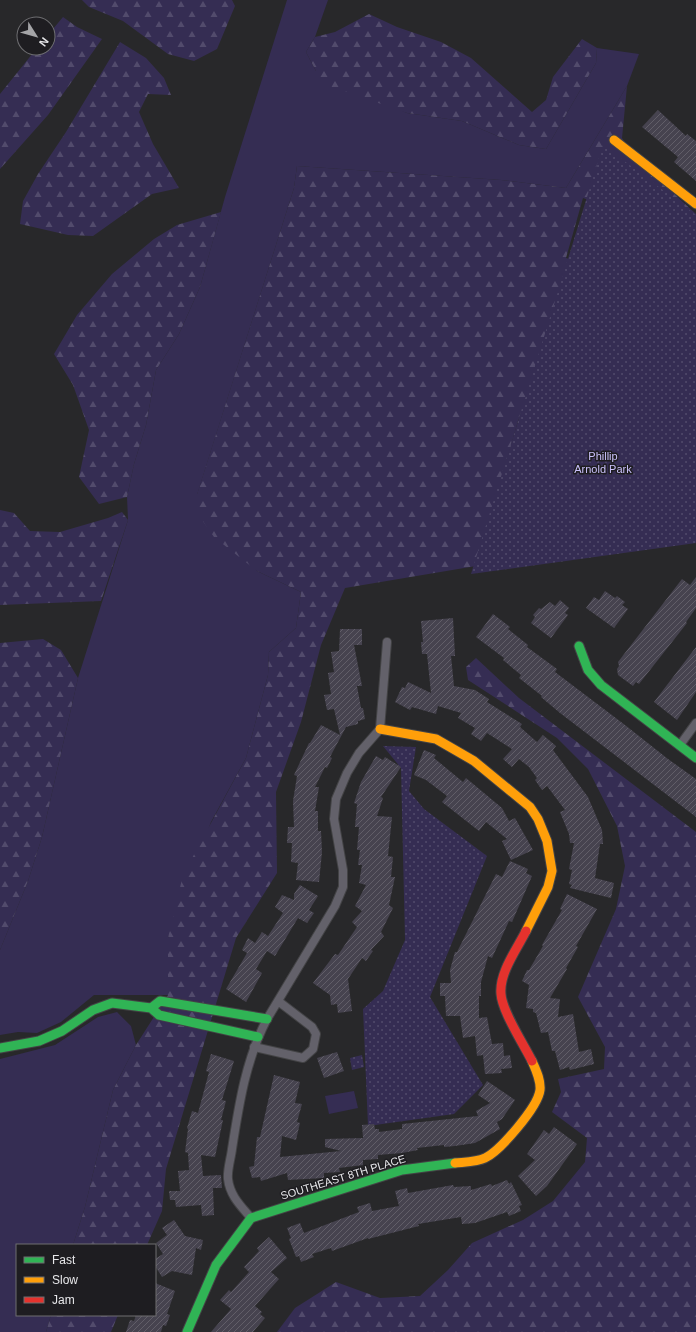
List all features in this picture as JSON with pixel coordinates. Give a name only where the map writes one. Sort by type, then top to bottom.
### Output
[{"type":"street","points":[[614,140],[696,204]]},
{"type":"street","points":[[187,1332],[216,1265],[251,1218],[233,1197],[228,1178],[235,1128],[249,1063],[258,1037],[267,1019],[335,906],[343,887],[343,870],[334,818],[336,799],[347,773],[359,753],[380,729],[387,642]]},
{"type":"street","points":[[579,646],[588,670],[601,685],[696,758]]},
{"type":"street","points":[[680,745],[696,723]]},
{"type":"street","name":"SOUTHEAST 8TH PLACE","points":[[251,1218],[402,1170],[484,1159],[500,1149],[531,1110],[540,1091],[538,1073],[507,1012],[501,994],[504,975],[548,887],[552,871],[546,841],[538,820],[530,807],[500,782],[474,762],[436,739],[380,729]]},
{"type":"street","points":[[151,1008],[160,1001],[267,1019]]},
{"type":"street","points":[[254,1047],[303,1058],[313,1049],[316,1034],[312,1027],[278,1001]]},
{"type":"street","points":[[0,1048],[39,1041],[62,1031],[93,1010],[112,1003],[151,1008],[159,1016],[258,1037]]},
{"type":"green space","points":[[82,0],[232,0],[235,6],[217,49],[194,61],[168,54],[123,21],[89,7]]},
{"type":"green space","points":[[287,0],[328,0],[315,37],[306,52],[316,71],[407,113],[462,121],[519,145],[546,149],[596,63],[597,48],[639,54],[627,86],[566,188],[501,180],[297,166],[294,188],[197,495],[257,571],[301,592],[296,628],[269,652],[268,675],[246,758],[211,822],[168,938],[168,995],[94,995],[61,1022],[37,1033],[18,1032],[0,1035],[0,950],[28,881],[42,837],[78,678],[128,520],[127,497],[134,464],[146,425],[156,370],[179,334],[200,287],[225,197]]},
{"type":"green space","points":[[369,14],[397,27],[441,42],[471,58],[532,112],[546,100],[553,77],[582,39],[597,48],[596,63],[546,149],[519,145],[462,121],[407,113],[315,81],[316,71],[306,52],[315,37],[335,32]]},
{"type":"green space","points":[[63,17],[77,27],[102,39],[48,115],[0,169],[0,94],[31,56],[56,56],[56,25]]},
{"type":"green space","points":[[120,42],[146,58],[164,78],[171,95],[148,94],[139,112],[153,144],[179,188],[152,194],[93,236],[68,235],[20,224],[23,201],[38,174],[66,132]]},
{"type":"green space","points":[[627,86],[622,138],[635,158],[696,214],[696,321],[642,219],[583,198],[566,258],[617,274],[559,311],[518,421],[476,566],[345,588],[321,645],[301,722],[276,792],[277,873],[236,938],[166,1169],[162,1211],[147,1244],[73,1244],[85,1207],[113,1090],[136,1045],[168,995],[168,938],[183,875],[246,758],[268,675],[269,652],[296,628],[301,592],[257,571],[214,537],[193,507],[294,188],[297,166],[501,180],[566,188]]},
{"type":"green space","name":"Phillip Arnold Park","points":[[603,145],[696,215],[696,543],[471,574]]},
{"type":"green space","points":[[221,212],[200,287],[179,334],[156,370],[146,425],[134,464],[127,497],[99,504],[79,477],[89,430],[73,385],[54,354],[77,315],[112,274],[154,239],[177,225]]},
{"type":"green space","points":[[0,510],[14,513],[30,531],[60,532],[108,518],[122,512],[128,520],[101,601],[0,605]]},
{"type":"green space","points":[[43,639],[61,650],[78,678],[42,837],[28,881],[0,950],[0,643]]},
{"type":"green space","points":[[476,658],[519,698],[696,832],[696,1332],[277,1332],[295,1308],[336,1282],[380,1298],[420,1296],[448,1270],[472,1243],[523,1220],[553,1201],[585,1162],[587,1138],[552,1112],[561,1092],[558,1079],[604,1069],[605,1047],[578,997],[616,909],[625,866],[617,826],[588,769],[557,738],[468,680],[466,667]]},
{"type":"green space","points":[[383,746],[416,747],[409,791],[424,809],[487,856],[430,997],[483,1085],[454,1114],[368,1126],[363,1009],[383,991],[405,940],[401,768]]},
{"type":"green space","points":[[117,1012],[131,1026],[136,1045],[113,1090],[85,1207],[73,1244],[16,1244],[16,1316],[51,1316],[46,1332],[0,1332],[0,1059],[55,1045],[98,1017]]},
{"type":"green space","points":[[362,1055],[364,1067],[352,1070],[350,1058]]},
{"type":"green space","points":[[354,1091],[358,1108],[329,1114],[325,1096]]},
{"type":"green space","points":[[51,1316],[118,1316],[111,1332],[46,1332]]},
{"type":"building","points":[[658,110],[686,136],[687,134],[696,141],[696,181],[674,162],[678,157],[642,127]]},
{"type":"building","points":[[696,577],[696,608],[686,622],[687,623],[639,684],[636,682],[633,686],[618,675],[618,662],[682,579],[690,585]]},
{"type":"building","points":[[605,591],[615,598],[617,596],[625,602],[622,605],[628,609],[614,628],[586,608],[594,597],[599,600]]},
{"type":"building","points":[[560,600],[569,608],[565,613],[568,615],[551,638],[531,623],[535,617],[533,615],[539,608],[541,609],[550,602],[555,606]]},
{"type":"building","points":[[493,614],[510,627],[508,629],[528,645],[527,647],[557,669],[555,672],[696,779],[696,817],[560,713],[541,697],[542,696],[519,678],[521,675],[503,660],[504,658],[476,637]]},
{"type":"building","points":[[453,618],[455,656],[451,656],[454,686],[475,690],[489,699],[487,702],[522,724],[520,727],[537,742],[543,735],[556,746],[553,750],[588,797],[602,830],[603,844],[600,844],[595,878],[614,883],[611,898],[570,888],[572,885],[569,884],[572,870],[569,869],[574,843],[570,843],[569,834],[560,812],[565,810],[547,786],[542,790],[535,780],[537,778],[529,767],[519,759],[512,767],[503,759],[512,749],[487,733],[481,741],[471,734],[475,728],[458,718],[461,713],[438,706],[436,714],[412,707],[410,710],[395,702],[402,687],[405,688],[408,682],[431,693],[427,654],[422,654],[421,642],[423,642],[421,621]]},
{"type":"building","points":[[340,629],[362,629],[362,645],[354,645],[362,686],[357,686],[361,708],[363,708],[365,719],[358,721],[358,724],[346,727],[330,757],[332,758],[327,768],[325,767],[315,787],[319,787],[315,811],[318,811],[318,831],[321,831],[322,852],[319,882],[296,880],[298,863],[291,862],[292,843],[287,843],[288,827],[294,827],[293,801],[297,776],[294,775],[309,743],[321,725],[340,735],[334,709],[327,710],[324,695],[331,694],[328,673],[334,672],[331,652],[339,651]]},
{"type":"building","points":[[696,647],[696,692],[677,720],[654,702]]},
{"type":"building","points":[[424,750],[436,755],[434,758],[463,782],[466,778],[502,808],[509,821],[515,818],[533,850],[511,860],[502,841],[507,839],[486,822],[479,831],[442,802],[447,796],[426,780],[414,775]]},
{"type":"building","points":[[376,756],[383,760],[385,757],[401,767],[381,797],[383,798],[377,816],[392,817],[388,856],[393,857],[391,877],[395,877],[389,905],[393,908],[381,932],[384,936],[371,950],[373,951],[366,961],[362,958],[348,979],[352,1011],[338,1013],[337,1004],[331,1005],[330,995],[313,983],[335,954],[338,955],[357,927],[352,922],[362,911],[355,906],[366,885],[359,883],[362,865],[358,865],[360,850],[357,850],[359,827],[355,827],[357,804],[354,803],[361,782]]},
{"type":"building","points":[[510,861],[528,869],[526,873],[532,876],[512,922],[509,921],[492,958],[488,956],[481,982],[481,996],[479,996],[479,1018],[487,1017],[492,1044],[503,1043],[504,1056],[510,1055],[512,1068],[501,1069],[502,1073],[485,1074],[483,1055],[477,1056],[475,1036],[463,1038],[460,1016],[446,1016],[445,996],[440,996],[440,983],[451,983],[450,970],[455,952],[457,952],[496,874],[502,877]]},
{"type":"building","points":[[300,885],[318,896],[309,910],[314,913],[307,923],[298,918],[275,956],[267,951],[256,969],[262,973],[246,1002],[226,989],[247,953],[242,950],[248,938],[255,943],[262,932],[268,936],[283,913],[275,907],[282,895],[294,900],[294,894]]},
{"type":"building","points":[[567,894],[597,909],[576,946],[578,947],[566,968],[567,969],[550,998],[560,999],[558,1017],[573,1014],[579,1052],[591,1049],[594,1064],[570,1070],[569,1067],[560,1070],[555,1051],[552,1051],[548,1032],[541,1033],[536,1013],[533,1012],[533,1009],[526,1008],[529,985],[522,981],[562,910],[560,909]]},
{"type":"building","points":[[337,1052],[344,1071],[324,1078],[317,1058]]},
{"type":"building","points":[[211,1054],[234,1061],[222,1100],[226,1101],[221,1120],[223,1120],[215,1157],[201,1155],[203,1176],[221,1175],[222,1188],[213,1188],[214,1215],[202,1216],[201,1205],[176,1207],[175,1200],[170,1200],[169,1191],[180,1191],[178,1171],[189,1170],[188,1153],[185,1152],[187,1128],[192,1111],[198,1113],[209,1072],[206,1071]]},
{"type":"building","points":[[274,1075],[300,1082],[295,1103],[302,1104],[297,1122],[300,1123],[296,1140],[282,1136],[280,1157],[341,1151],[325,1147],[325,1139],[363,1138],[362,1125],[374,1124],[375,1129],[379,1129],[379,1132],[402,1129],[402,1124],[478,1116],[476,1111],[490,1103],[478,1095],[487,1081],[515,1100],[502,1119],[497,1122],[500,1129],[475,1143],[444,1147],[444,1145],[417,1148],[418,1150],[402,1153],[378,1155],[378,1159],[363,1160],[363,1165],[339,1168],[340,1172],[324,1173],[324,1178],[288,1180],[287,1173],[261,1181],[260,1177],[252,1178],[249,1167],[254,1166],[257,1137],[260,1137]]},
{"type":"building","points":[[554,1127],[577,1144],[547,1186],[536,1196],[518,1176],[535,1160],[527,1154],[544,1130],[549,1134]]},
{"type":"building","points":[[507,1180],[509,1184],[511,1182],[522,1205],[519,1206],[521,1211],[509,1216],[507,1212],[475,1223],[462,1224],[461,1217],[418,1224],[419,1226],[368,1238],[332,1251],[331,1248],[312,1254],[314,1257],[301,1262],[299,1256],[296,1257],[289,1239],[291,1238],[287,1228],[300,1223],[304,1233],[359,1212],[357,1207],[370,1203],[372,1211],[399,1206],[395,1191],[407,1188],[408,1193],[453,1185],[454,1187],[471,1186],[471,1190],[491,1184],[492,1186]]},
{"type":"building","points":[[174,1220],[185,1236],[203,1240],[201,1250],[196,1248],[192,1275],[172,1271],[162,1277],[156,1268],[156,1258],[163,1254],[156,1243],[167,1235],[162,1228]]},
{"type":"building","points":[[269,1237],[287,1258],[271,1272],[279,1279],[255,1306],[262,1312],[260,1314],[265,1318],[253,1332],[211,1332],[231,1309],[220,1300],[229,1290],[231,1292],[249,1272],[244,1267],[259,1251],[257,1248]]},
{"type":"building","points":[[156,1283],[175,1291],[167,1314],[170,1315],[166,1326],[163,1325],[161,1332],[126,1332],[130,1320],[134,1321],[136,1316],[156,1316]]},
{"type":"traffic: fast","points":[[579,646],[588,670],[601,685],[696,758]]},
{"type":"traffic: fast","points":[[151,1008],[160,1001],[267,1019]]},
{"type":"traffic: fast","points":[[0,1048],[39,1041],[62,1031],[93,1010],[112,1003],[151,1008],[159,1015],[258,1037]]},
{"type":"traffic: fast","points":[[187,1332],[216,1265],[251,1218],[402,1170],[455,1163]]},
{"type":"traffic: slow","points":[[614,140],[696,204]]},
{"type":"traffic: slow","points":[[380,729],[436,739],[474,761],[530,807],[538,819],[547,841],[552,871],[548,887],[526,931]]},
{"type":"traffic: slow","points":[[455,1163],[470,1162],[485,1158],[492,1154],[526,1117],[538,1098],[540,1090],[537,1071],[532,1061]]},
{"type":"traffic: jam","points":[[526,931],[506,970],[501,986],[501,994],[502,1001],[509,1018],[532,1061]]}]
